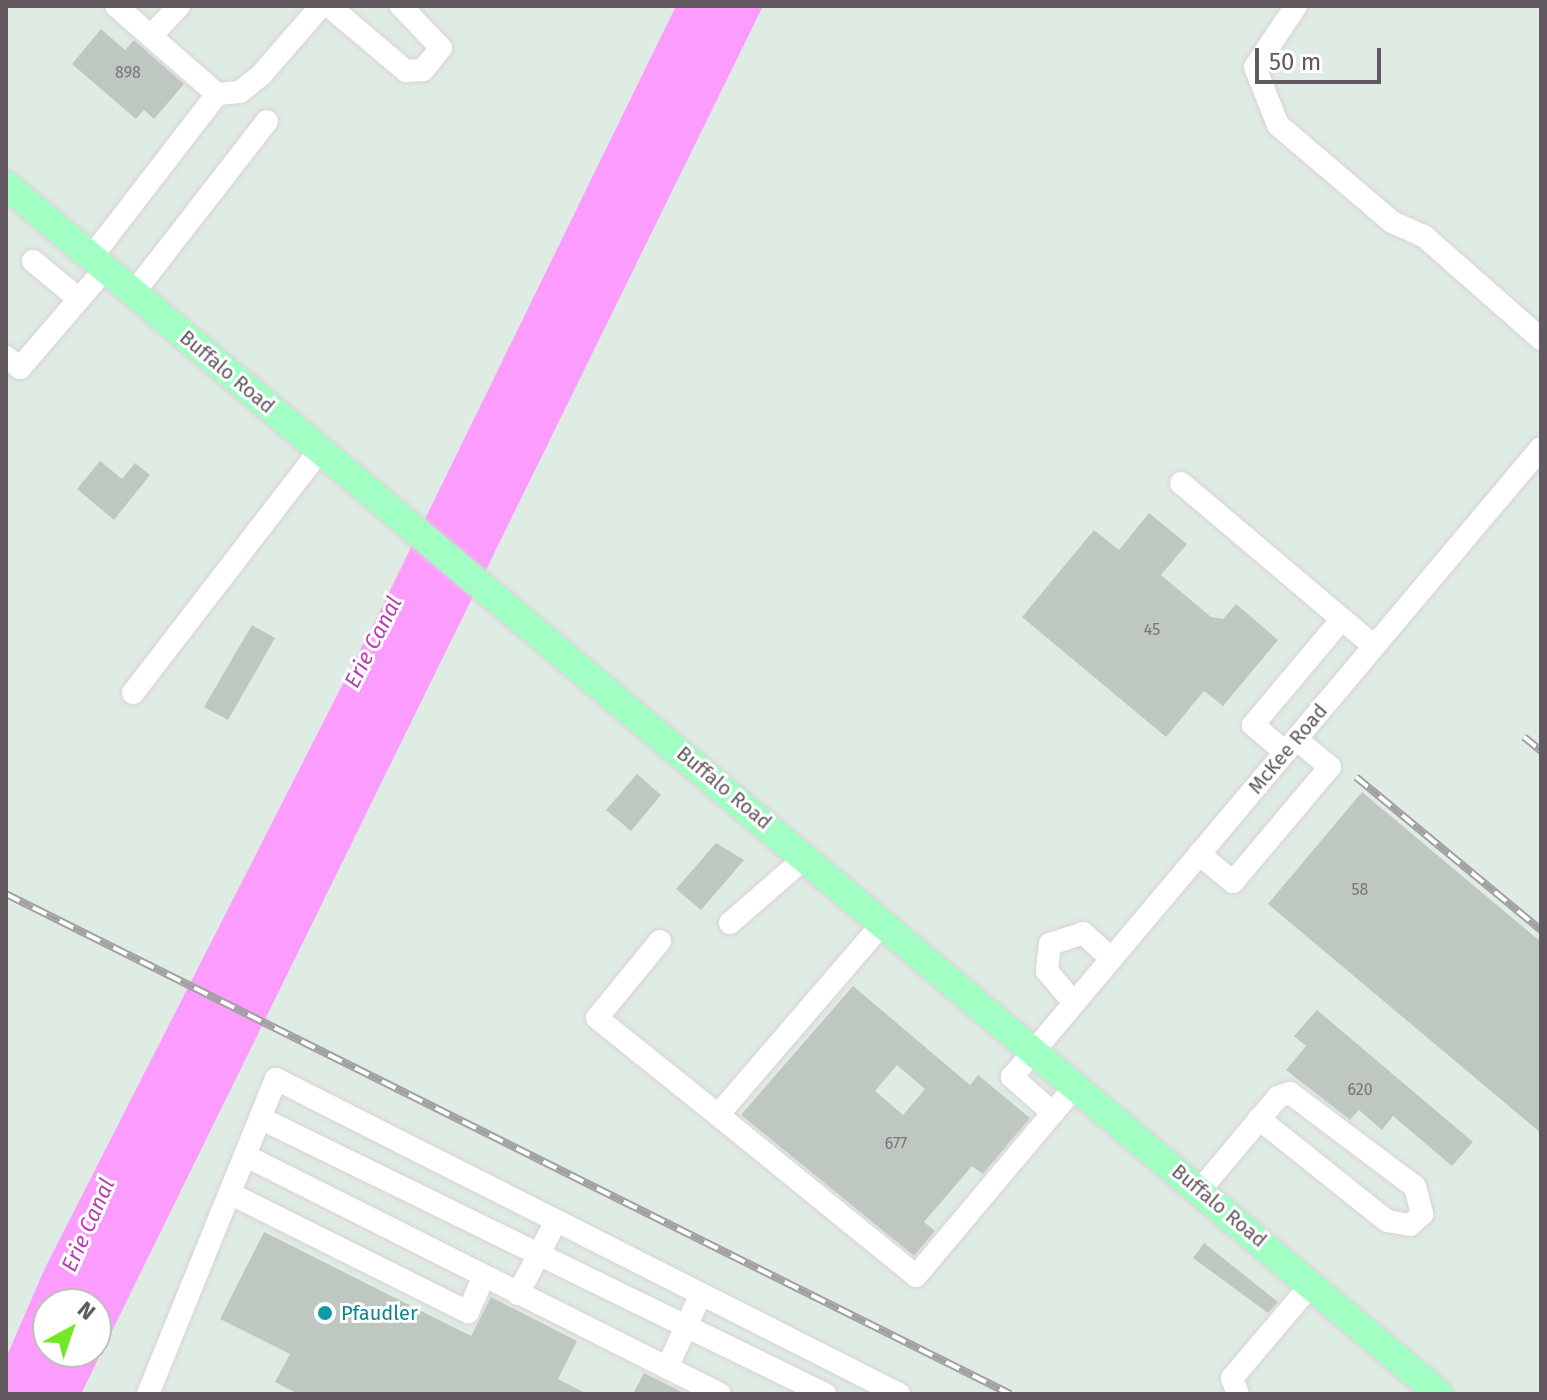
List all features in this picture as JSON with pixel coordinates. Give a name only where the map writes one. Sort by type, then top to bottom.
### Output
[{"type":"main road","name":"Buffalo Road","points":[[7,188],[1035,1049],[1439,1394]]},
{"type":"street","points":[[116,6],[217,94],[240,92],[262,74],[321,6]]},
{"type":"street","points":[[151,36],[179,6]]},
{"type":"street","points":[[329,6],[406,71],[423,70],[441,48],[401,6]]},
{"type":"street","points":[[1296,6],[1255,67],[1278,125],[1392,222],[1425,237],[1541,339]]},
{"type":"street","points":[[6,357],[20,368],[79,299],[97,265],[217,94]]},
{"type":"street","points":[[132,295],[267,121]]},
{"type":"street","points":[[33,261],[79,299]]},
{"type":"street","name":"McKee Road","points":[[1053,1113],[1012,1077],[1541,448]]},
{"type":"street","points":[[133,693],[320,450]]},
{"type":"street","points":[[1181,483],[1374,646]]},
{"type":"street","points":[[1199,854],[1233,882],[1330,767],[1253,725],[1342,619]]},
{"type":"street","points":[[730,923],[806,857]]},
{"type":"street","points":[[718,1115],[883,923]]},
{"type":"street","points":[[1074,1003],[1047,971],[1050,944],[1083,933],[1111,958]]},
{"type":"street","points":[[660,941],[597,1018],[916,1276],[1076,1085]]},
{"type":"street","points":[[148,1394],[276,1079],[899,1394]]},
{"type":"street","points":[[1200,1190],[1259,1119],[1278,1097],[1297,1097],[1415,1187],[1422,1214],[1410,1225],[1387,1221],[1259,1119]]},
{"type":"street","points":[[260,1118],[825,1394]]},
{"type":"street","points":[[246,1156],[720,1394]]},
{"type":"street","points":[[231,1194],[468,1312],[484,1276]]},
{"type":"street","points":[[518,1294],[556,1221]]},
{"type":"street","points":[[1238,1394],[1232,1378],[1311,1285]]},
{"type":"street","points":[[667,1368],[701,1294]]},
{"type":"water","name":"Erie Canal","points":[[676,6],[763,6],[112,1331],[112,1288],[36,1288],[381,609]]},
{"type":"water","points":[[32,1298],[32,1368],[94,1368],[81,1394],[6,1394],[6,1358]]},
{"type":"building","points":[[101,29],[125,50],[134,40],[184,84],[154,119],[144,110],[136,119],[72,64]]},
{"type":"building","points":[[100,461],[122,479],[135,463],[150,475],[114,520],[77,489]]},
{"type":"building","points":[[1149,513],[1187,544],[1161,575],[1211,617],[1223,619],[1236,604],[1278,640],[1223,706],[1204,691],[1166,737],[1022,617],[1094,530],[1119,550]]},
{"type":"building","points":[[252,625],[275,638],[228,720],[204,707]]},
{"type":"building","points":[[637,774],[661,795],[631,831],[606,810]]},
{"type":"building","points":[[1362,792],[1541,942],[1541,1133],[1268,904]]},
{"type":"building","points":[[716,843],[744,860],[701,910],[676,889]]},
{"type":"building","points":[[853,986],[970,1085],[978,1075],[1030,1118],[983,1174],[972,1166],[924,1222],[935,1231],[914,1256],[741,1115]],"holes":[[[897,1065],[925,1089],[903,1115],[875,1091]]]},
{"type":"building","points":[[1317,1010],[1473,1142],[1452,1166],[1393,1116],[1382,1130],[1359,1110],[1350,1120],[1286,1070],[1306,1046],[1294,1036]]},
{"type":"building","name":"Pfaudler","points":[[264,1232],[471,1336],[491,1297],[577,1341],[558,1379],[587,1394],[298,1394],[275,1382],[290,1354],[220,1319]]},
{"type":"building","points":[[1204,1243],[1278,1302],[1268,1313],[1193,1258]]},
{"type":"building","points":[[644,1373],[686,1394],[633,1394]]},
{"type":"railway","points":[[1524,737],[1541,751]]},
{"type":"railway","points":[[1356,777],[1541,930]]},
{"type":"railway","points":[[6,894],[1010,1394]]},
{"type":"place","name":"Pfaudler","points":[[325,1313]]}]
